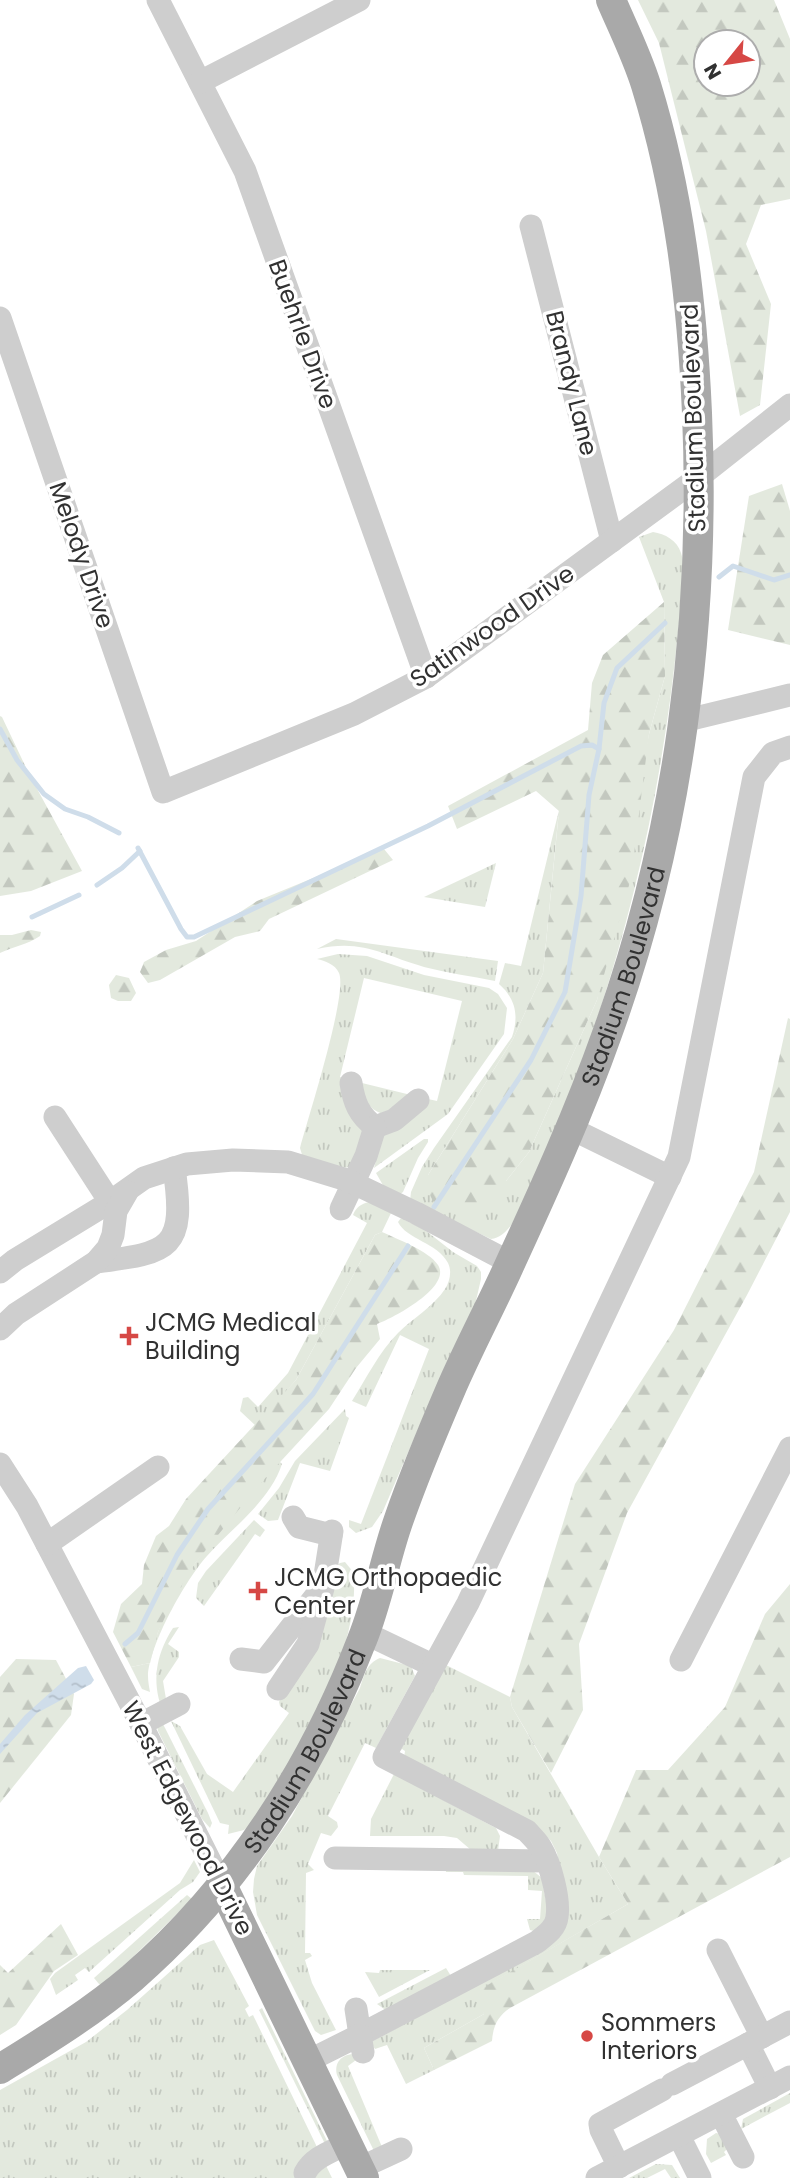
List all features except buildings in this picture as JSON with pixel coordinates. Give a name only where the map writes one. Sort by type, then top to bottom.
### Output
[{"type":"main road","name":"Stadium Boulevard","points":[[0,2069],[84,2015],[134,1976],[222,1885],[280,1806],[327,1723],[365,1633],[399,1518],[451,1388],[511,1263],[570,1128],[608,1032],[639,935],[662,837],[683,721],[695,613],[699,477],[693,329],[682,235],[662,140],[644,78],[611,0]]},
{"type":"main road","name":"West Edgewood Drive","points":[[222,1885],[357,2163]]},
{"type":"street","name":"Buehrle Drive","points":[[158,0],[245,171],[426,677]]},
{"type":"street","points":[[200,82],[359,0]]},
{"type":"street","name":"Brandy Lane","points":[[531,226],[612,541]]},
{"type":"street","name":"Melody Drive","points":[[0,318],[163,792]]},
{"type":"street","name":"Satinwood Drive","points":[[163,792],[354,714],[426,677],[699,477],[790,405]]},
{"type":"street","points":[[683,721],[789,697]]},
{"type":"street","points":[[308,2062],[362,2043],[550,1933],[558,1918],[555,1889],[546,1861],[541,1847],[527,1831],[384,1757],[468,1603],[679,1157],[754,777],[773,753],[790,747]]},
{"type":"street","points":[[351,1083],[355,1104],[363,1117],[375,1127]]},
{"type":"street","points":[[341,1209],[354,1184],[375,1127],[394,1120],[418,1100]]},
{"type":"street","points":[[55,1118],[120,1195]]},
{"type":"street","points":[[570,1128],[670,1177]]},
{"type":"street","points":[[0,1272],[144,1178],[187,1164],[233,1160],[288,1162],[354,1184],[511,1263]]},
{"type":"street","points":[[96,1262],[145,1255],[168,1245],[179,1217],[174,1168]]},
{"type":"street","points":[[0,1329],[16,1314],[96,1262],[108,1248],[113,1235],[120,1195]]},
{"type":"street","points":[[681,1660],[790,1448]]},
{"type":"street","name":"West Edgewood Drive","points":[[0,1464],[27,1506],[222,1885]]},
{"type":"street","points":[[47,1544],[158,1467]]},
{"type":"street","points":[[278,1689],[308,1644],[323,1588],[332,1533],[299,1527],[293,1517]]},
{"type":"street","points":[[241,1659],[264,1662],[323,1588]]},
{"type":"street","points":[[365,1633],[432,1665]]},
{"type":"street","points":[[141,1724],[179,1704]]},
{"type":"street","points":[[506,1822],[506,1860]]},
{"type":"street","points":[[335,1858],[546,1861]]},
{"type":"street","points":[[719,1950],[755,2041],[770,2088]]},
{"type":"street","points":[[356,2009],[362,2043]]},
{"type":"street","points":[[619,2167],[600,2124],[790,2022]]},
{"type":"street","points":[[597,2178],[790,2077]]},
{"type":"street","points":[[721,2114],[743,2157]]},
{"type":"street","points":[[679,2136],[699,2178]]},
{"type":"street","points":[[305,2173],[315,2160],[357,2163],[401,2149]]},
{"type":"green space","points":[[638,0],[774,0],[790,39],[790,199],[761,205],[746,244],[771,304],[760,405],[740,416],[706,231],[659,43]]},
{"type":"green space","points":[[782,484],[790,511],[790,645],[728,630],[749,496]]},
{"type":"green space","points":[[653,532],[670,538],[679,548],[684,581],[666,732],[637,879],[610,977],[568,1097],[518,1216],[503,1234],[491,1239],[410,1201],[411,1192],[434,1148],[512,1037],[514,1008],[509,996],[499,984],[505,963],[521,966],[559,810],[543,973],[513,1039],[428,1175],[506,1181],[529,1152],[597,1000],[649,734],[665,676],[664,602],[639,537]]},
{"type":"green space","points":[[664,602],[665,676],[649,734],[631,878],[597,1000],[529,1152],[506,1181],[474,1205],[452,1209],[433,1201],[427,1189],[428,1175],[513,1039],[543,973],[559,811],[536,791],[457,829],[448,806],[588,730],[592,683],[603,655]]},
{"type":"green space","points":[[0,716],[82,871],[31,891],[0,896]]},
{"type":"green space","points":[[384,849],[393,860],[269,919],[260,931],[235,937],[160,980],[148,983],[140,972],[144,962],[166,950],[196,941],[257,901]]},
{"type":"green space","points":[[496,863],[485,907],[424,897]]},
{"type":"green space","points":[[31,930],[41,932],[40,936],[0,953],[0,935]]},
{"type":"green space","points":[[336,939],[498,961],[495,981],[424,967],[360,947],[333,946],[317,949]]},
{"type":"green space","points":[[338,954],[367,956],[424,975],[489,988],[498,994],[507,1008],[504,1034],[448,1114],[374,1168],[383,1135],[428,1099],[437,1101],[462,1001],[364,978],[340,1077],[346,1079],[365,1133],[350,1167],[343,1168],[303,1158],[300,1148],[333,1030],[340,985],[339,973],[335,967],[317,959]]},
{"type":"green space","points":[[116,975],[129,978],[136,993],[131,1001],[111,998],[109,985]]},
{"type":"green space","points":[[788,1018],[790,1212],[627,1513],[579,1644],[583,1710],[551,1773],[512,1707],[510,1697],[575,1484],[674,1330],[754,1172]]},
{"type":"green space","points":[[362,1083],[411,1095],[383,1114],[367,1102]]},
{"type":"green space","points":[[424,1139],[428,1139],[428,1142],[403,1192],[399,1195],[384,1187],[376,1173]]},
{"type":"green space","points":[[369,1202],[391,1213],[382,1232],[375,1235],[296,1380],[256,1426],[240,1411],[243,1398],[248,1397],[258,1407],[288,1373],[367,1223],[353,1215],[354,1212],[359,1206]]},
{"type":"green space","points":[[401,1218],[425,1230],[453,1252],[477,1266],[481,1279],[475,1305],[446,1364],[383,1511],[372,1527],[356,1533],[349,1527],[349,1520],[361,1524],[429,1349],[400,1335],[366,1407],[352,1401],[385,1349],[398,1333],[440,1295],[450,1276],[448,1263],[443,1256],[402,1228],[398,1222]]},
{"type":"green space","points":[[382,1232],[434,1260],[440,1274],[437,1283],[419,1300],[377,1324],[380,1339],[356,1368],[329,1409],[258,1486],[196,1562],[174,1598],[158,1632],[150,1663],[131,1667],[113,1632],[121,1604],[142,1584],[144,1565],[156,1536],[169,1526],[186,1499],[296,1380],[375,1235]]},
{"type":"green space","points":[[345,1409],[349,1418],[330,1471],[300,1463],[278,1520],[268,1521],[258,1514],[279,1488],[295,1461]]},
{"type":"green space","points":[[279,1461],[282,1464],[276,1477],[260,1502],[207,1556],[189,1580],[170,1613],[150,1662],[158,1632],[180,1586],[211,1542]]},
{"type":"green space","points":[[254,1520],[265,1530],[260,1537],[255,1534],[204,1606],[196,1598],[198,1583]]},
{"type":"green space","points":[[345,1562],[354,1573],[353,1607],[335,1673],[304,1736],[250,1825],[244,1830],[228,1834],[229,1825],[220,1823],[171,1721],[180,1726],[207,1774],[233,1792],[289,1713],[279,1702],[336,1566]]},
{"type":"green space","points":[[790,1584],[790,1857],[510,2008],[497,2022],[492,2041],[434,2070],[424,2048],[484,2014],[478,2002],[479,1990],[628,1904],[599,1857],[636,1770],[668,1770],[725,1707],[765,1614]]},
{"type":"green space","points":[[179,1627],[168,1644],[179,1652],[179,1657],[163,1681],[166,1699],[160,1703],[157,1673],[160,1655],[173,1628]]},
{"type":"green space","points":[[380,1658],[411,1666],[415,1676],[376,1748],[365,1743],[328,1816],[337,1822],[338,1827],[331,1836],[321,1833],[308,1864],[314,1870],[306,1873],[305,1953],[312,1956],[305,1960],[312,1983],[336,2030],[321,2035],[315,2031],[257,1915],[254,1879],[257,1866],[292,1816],[367,1670]]},
{"type":"green space","points":[[16,1659],[56,1660],[74,1694],[71,1715],[0,1803],[0,1677]]},
{"type":"green space","points":[[150,1663],[150,1692],[142,1689],[131,1667]]},
{"type":"green space","points":[[444,1664],[510,1697],[512,1707],[628,1904],[480,1990],[484,2014],[424,2048],[434,2070],[406,2084],[387,2045],[375,2049],[371,2043],[547,1946],[562,1934],[566,1919],[557,1853],[551,1841],[539,1829],[404,1758],[405,1751],[400,1751]]},
{"type":"green space","points":[[162,1722],[208,1813],[212,1823],[210,1828],[202,1819],[158,1731],[157,1726]]},
{"type":"green space","points":[[394,1774],[496,1828],[500,1836],[498,1851],[471,1850],[457,1838],[444,1836],[370,1836],[371,1819]]},
{"type":"green space","points":[[194,1860],[200,1872],[193,1882],[180,1890],[89,1972],[85,1968],[75,1975],[78,1980],[56,1995],[50,1979],[55,1973],[180,1883]]},
{"type":"green space","points":[[446,1868],[532,1870],[542,1878],[548,1913],[545,1923],[534,1931],[530,1930],[527,1919],[540,1919],[542,1891],[528,1890],[528,1876],[464,1875],[463,1872],[446,1872]]},
{"type":"green space","points":[[187,1895],[192,1899],[131,1959],[99,1984],[94,1978]]},
{"type":"green space","points":[[61,1924],[78,1955],[54,1971],[16,2025],[0,2035],[0,1965],[8,1973]]},
{"type":"green space","points":[[214,1940],[249,2006],[245,2009],[249,2017],[253,2015],[332,2178],[0,2178],[0,2090],[86,2042],[127,2010],[200,1945]]},
{"type":"green space","points":[[446,1968],[451,1976],[387,2011],[377,2004]]},
{"type":"green space","points":[[380,1970],[430,1970],[379,1997],[365,1972],[379,1973]]},
{"type":"green space","points":[[262,2008],[328,2143],[326,2146],[259,2010]]},
{"type":"green space","points":[[353,2054],[356,2060],[348,2066],[382,2147],[374,2151],[337,2075],[339,2060]]},
{"type":"green space","points":[[790,2093],[790,2103],[741,2129],[743,2119]]},
{"type":"green space","points":[[716,2133],[721,2134],[727,2149],[724,2152],[726,2155],[711,2163],[706,2154],[707,2139]]},
{"type":"green space","points":[[656,2164],[672,2165],[680,2178],[671,2178],[665,2169],[647,2178],[629,2178]]},
{"type":"water","points":[[86,1666],[94,1680],[91,1684],[37,1713],[0,1754],[0,1744],[25,1715],[78,1668]]},
{"type":"waterway","points":[[719,577],[733,566],[774,580],[790,575]]},
{"type":"waterway","points":[[434,1207],[531,1060],[565,992],[581,896],[589,795],[599,749],[604,703],[617,668],[665,623]]},
{"type":"waterway","points":[[0,729],[17,760],[44,794],[65,809],[119,833]]},
{"type":"waterway","points":[[138,848],[181,929],[187,937],[194,937],[428,826],[581,746],[592,745],[599,749]]},
{"type":"waterway","points":[[97,885],[122,868],[140,851]]},
{"type":"waterway","points":[[32,917],[79,895]]},
{"type":"waterway","points":[[125,1644],[138,1633],[177,1555],[208,1509],[313,1394],[408,1246]]},
{"type":"place","name":"JCMG Medical Building","points":[[129,1336]]},
{"type":"place","name":"JCMG Orthopaedic Center","points":[[258,1591]]},
{"type":"place","name":"Sommers Interiors","points":[[587,2036]]}]
